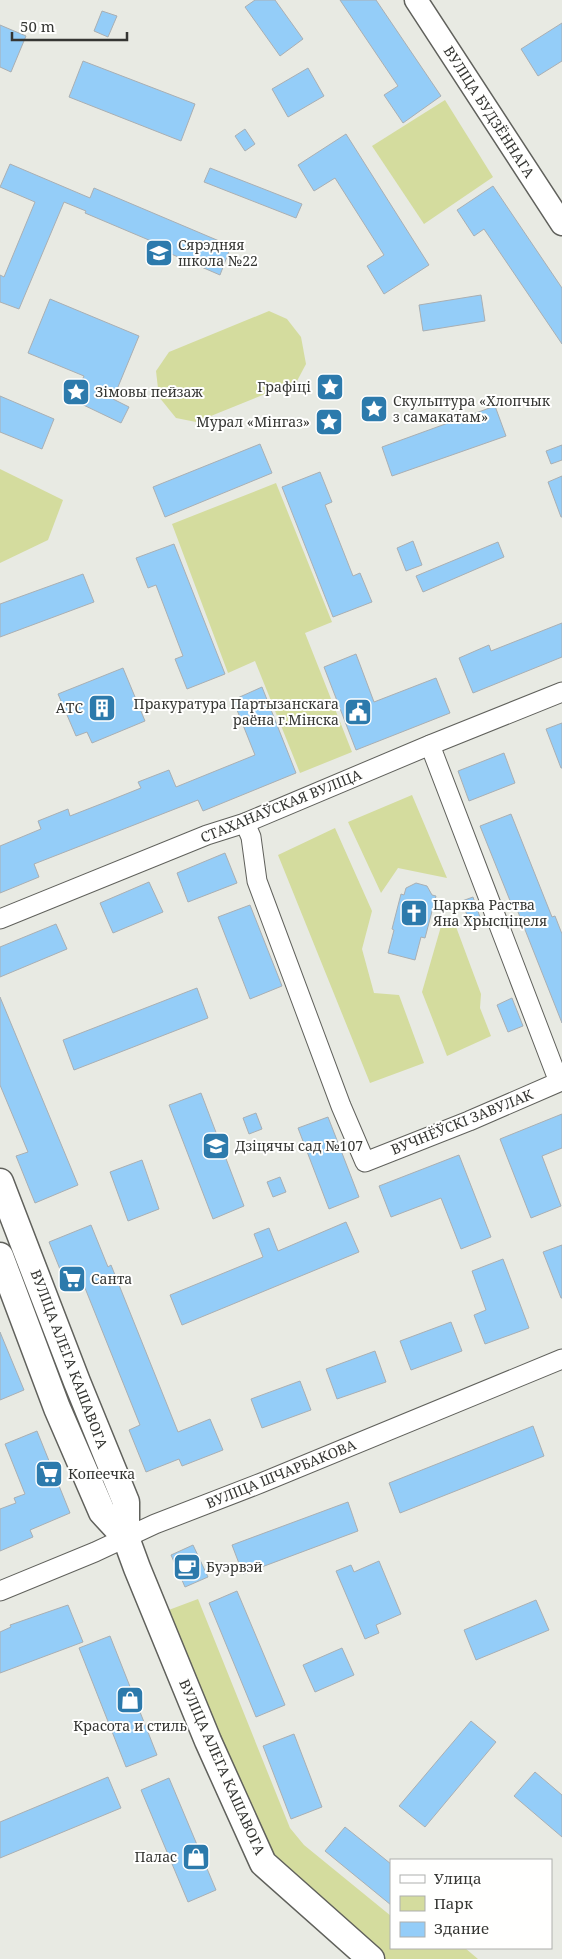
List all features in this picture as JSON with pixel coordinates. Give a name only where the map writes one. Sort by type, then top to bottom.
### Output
[{"type":"main road","name":"ВУЛІЦА АЛЕГА КАШАВОГА","points":[[0,1182],[77,1382],[126,1502],[126,1538]]},
{"type":"main road","name":"ВУЛІЦА АЛЕГА КАШАВОГА","points":[[0,1256],[57,1408],[102,1512],[126,1538],[208,1741],[263,1863],[371,1959]]},
{"type":"street","name":"ВУЛІЦА БУДЗЁННАГА","points":[[416,0],[562,224]]},
{"type":"street","name":"СТАХАНАЎСКАЯ ВУЛІЦА","points":[[0,919],[198,839],[244,823],[562,692]]},
{"type":"street","name":"ВУЧНЁЎСКІ ЗАВУЛАК","points":[[244,823],[251,837],[257,881],[341,1106],[365,1162],[469,1121],[559,1082],[430,745]]},
{"type":"street","name":"ВУЛІЦА ШЧАРБАКОВА","points":[[0,1591],[156,1524],[261,1483],[562,1359]]},
{"type":"green space","points":[[445,100],[493,177],[424,224],[372,146]]},
{"type":"green space","points":[[269,311],[287,319],[301,337],[306,364],[297,381],[196,422],[176,418],[159,397],[156,371],[169,352]]},
{"type":"green space","points":[[0,469],[63,500],[48,540],[0,563]]},
{"type":"green space","points":[[276,483],[332,622],[305,633],[352,752],[300,773],[255,661],[228,673],[172,524]]},
{"type":"green space","points":[[412,795],[447,878],[398,868],[381,893],[348,822]]},
{"type":"green space","points":[[335,828],[372,911],[362,949],[374,993],[399,995],[424,1063],[370,1083],[278,855]]},
{"type":"green space","points":[[444,916],[452,916],[481,994],[480,1008],[491,1036],[447,1056],[422,992]]},
{"type":"green space","points":[[198,1599],[290,1828],[304,1845],[390,1915],[390,1949],[466,1949],[478,1959],[381,1959],[273,1865],[166,1611]]},
{"type":"building","points":[[255,0],[275,0],[303,39],[280,56],[245,7]]},
{"type":"building","points":[[340,0],[376,0],[441,96],[403,123],[384,95],[398,86]]},
{"type":"building","points":[[102,11],[117,16],[108,37],[94,31]]},
{"type":"building","points":[[562,23],[562,61],[538,76],[521,49]]},
{"type":"building","points":[[0,25],[26,36],[11,72],[0,67]]},
{"type":"building","points":[[83,61],[195,104],[181,141],[69,97]]},
{"type":"building","points":[[308,68],[324,96],[288,117],[272,89]]},
{"type":"building","points":[[245,129],[255,144],[245,151],[235,136]]},
{"type":"building","points":[[346,134],[429,265],[384,294],[367,266],[384,255],[335,178],[314,191],[298,165]]},
{"type":"building","points":[[10,164],[90,198],[94,188],[231,246],[220,275],[162,250],[163,246],[85,213],[86,211],[64,202],[19,309],[0,302],[0,275],[4,277],[35,202],[0,187]]},
{"type":"building","points":[[210,168],[302,204],[296,218],[204,182]]},
{"type":"building","points":[[493,186],[562,288],[562,344],[484,229],[474,236],[457,210]]},
{"type":"building","points":[[481,295],[485,321],[423,331],[419,305]]},
{"type":"building","points":[[50,299],[139,336],[113,399],[129,407],[121,423],[73,400],[84,376],[28,353]]},
{"type":"building","points":[[0,396],[54,419],[42,449],[0,432]]},
{"type":"building","points":[[495,406],[506,436],[392,476],[382,447]]},
{"type":"building","points":[[260,444],[272,473],[165,517],[153,487]]},
{"type":"building","points":[[562,445],[562,460],[551,464],[546,451]]},
{"type":"building","points":[[320,472],[332,502],[325,505],[353,576],[360,573],[372,602],[333,617],[282,487]]},
{"type":"building","points":[[562,476],[562,517],[561,517],[548,482]]},
{"type":"building","points":[[413,541],[422,565],[406,571],[397,548]]},
{"type":"building","points":[[498,542],[504,557],[423,592],[416,576]]},
{"type":"building","points":[[174,544],[225,674],[187,689],[175,659],[183,656],[156,585],[148,588],[136,558]]},
{"type":"building","points":[[83,574],[94,602],[0,637],[0,604]]},
{"type":"building","points":[[562,623],[562,657],[473,693],[459,658],[489,645],[491,651]]},
{"type":"building","points":[[356,654],[374,702],[436,678],[450,713],[356,750],[324,667]]},
{"type":"building","name":"АТС","points":[[123,668],[145,721],[92,743],[87,732],[76,736],[58,694]]},
{"type":"building","points":[[262,687],[296,773],[203,811],[198,800],[34,864],[39,877],[0,893],[0,846],[41,829],[38,821],[68,809],[70,816],[106,802],[141,788],[138,782],[169,770],[176,787],[255,755],[233,700]]},
{"type":"building","points":[[562,723],[562,768],[561,768],[546,729]]},
{"type":"building","points":[[504,753],[515,783],[469,801],[458,771]]},
{"type":"building","points":[[511,814],[552,917],[555,916],[562,934],[562,1023],[516,907],[513,908],[480,826]]},
{"type":"building","points":[[225,853],[237,883],[188,902],[177,873]]},
{"type":"building","points":[[149,882],[163,912],[113,933],[100,903]]},
{"type":"building","name":"Царква Раства Яна Хрысціцеля","points":[[416,883],[427,886],[432,895],[436,896],[425,938],[421,937],[415,960],[388,953],[401,894],[404,895],[406,888]]},
{"type":"building","points":[[473,897],[481,920],[470,924],[462,901]]},
{"type":"building","points":[[250,905],[282,986],[250,999],[218,917]]},
{"type":"building","points":[[56,924],[67,949],[0,977],[0,947]]},
{"type":"building","points":[[197,988],[208,1018],[74,1070],[63,1040]]},
{"type":"building","points":[[0,997],[78,1185],[35,1203],[16,1156],[28,1152],[0,1085]]},
{"type":"building","points":[[512,998],[523,1026],[508,1032],[497,1005]]},
{"type":"building","points":[[201,1093],[244,1206],[213,1219],[169,1105]]},
{"type":"building","points":[[256,1113],[262,1129],[249,1134],[243,1118]]},
{"type":"building","points":[[562,1114],[562,1148],[542,1156],[561,1206],[531,1218],[500,1139]]},
{"type":"building","points":[[328,1117],[359,1197],[329,1209],[298,1128]]},
{"type":"building","points":[[459,1155],[491,1237],[461,1249],[441,1198],[391,1217],[379,1186]]},
{"type":"building","points":[[142,1160],[159,1209],[128,1221],[110,1172]]},
{"type":"building","points":[[280,1177],[286,1192],[273,1197],[267,1182]]},
{"type":"building","points":[[346,1222],[359,1252],[182,1325],[170,1295],[263,1257],[254,1234],[269,1228],[278,1251]]},
{"type":"building","points":[[91,1225],[108,1267],[111,1265],[178,1432],[210,1419],[223,1450],[182,1466],[179,1459],[146,1472],[129,1430],[140,1425],[83,1283],[68,1289],[49,1242]]},
{"type":"building","points":[[562,1245],[562,1298],[561,1298],[543,1252]]},
{"type":"building","points":[[503,1259],[529,1328],[485,1344],[474,1315],[486,1310],[472,1271]]},
{"type":"building","points":[[451,1322],[462,1351],[411,1370],[400,1341]]},
{"type":"building","points":[[0,1332],[24,1390],[0,1400]]},
{"type":"building","points":[[375,1351],[386,1382],[337,1399],[326,1369]]},
{"type":"building","points":[[300,1381],[311,1410],[262,1428],[251,1399]]},
{"type":"building","points":[[533,1426],[544,1456],[400,1513],[389,1483]]},
{"type":"building","points":[[37,1431],[70,1513],[30,1530],[33,1537],[0,1551],[0,1509],[16,1503],[14,1498],[25,1494],[5,1444]]},
{"type":"building","points":[[348,1502],[358,1531],[243,1574],[232,1545]]},
{"type":"building","points":[[193,1545],[208,1577],[185,1587],[171,1555]]},
{"type":"building","points":[[379,1561],[401,1614],[376,1625],[379,1633],[365,1639],[336,1571],[351,1565],[354,1572]]},
{"type":"building","points":[[237,1591],[285,1705],[256,1717],[209,1603]]},
{"type":"building","points":[[536,1600],[549,1630],[476,1660],[464,1630]]},
{"type":"building","points":[[68,1605],[83,1642],[0,1673],[0,1632],[11,1627],[10,1625]]},
{"type":"building","points":[[110,1636],[157,1755],[126,1767],[79,1648]]},
{"type":"building","points":[[342,1648],[354,1675],[315,1692],[303,1665]]},
{"type":"building","points":[[471,1721],[496,1742],[425,1827],[399,1806]]},
{"type":"building","points":[[294,1734],[322,1807],[291,1819],[263,1746]]},
{"type":"building","points":[[535,1772],[562,1795],[562,1837],[514,1796]]},
{"type":"building","points":[[108,1777],[121,1808],[0,1858],[0,1822]]},
{"type":"building","points":[[169,1778],[216,1890],[188,1902],[141,1790]]},
{"type":"building","points":[[345,1827],[390,1863],[390,1904],[325,1851]]},
{"type":"place","name":"Сярэдняя школа №22","points":[[159,253]]},
{"type":"place","name":"Графіці","points":[[330,387]]},
{"type":"place","name":"Зімовы пейзаж","points":[[76,392]]},
{"type":"place","name":"Скульптура «Хлопчык з самакатам»","points":[[374,409]]},
{"type":"place","name":"Мурал «Мінгаз»","points":[[329,422]]},
{"type":"place","name":"АТС","points":[[102,708]]},
{"type":"place","name":"Пракуратура Партызанскага раёна г.Мінска","points":[[358,712]]},
{"type":"place","name":"Царква Раства Яна Хрысціцеля","points":[[414,913]]},
{"type":"place","name":"Дзіцячы сад №107","points":[[216,1146]]},
{"type":"place","name":"Санта","points":[[72,1279]]},
{"type":"place","name":"Копеечка","points":[[49,1474]]},
{"type":"place","name":"Буэрвэй","points":[[187,1567]]},
{"type":"place","name":"Красота и стиль","points":[[130,1700]]},
{"type":"place","name":"Палас","points":[[196,1857]]}]
